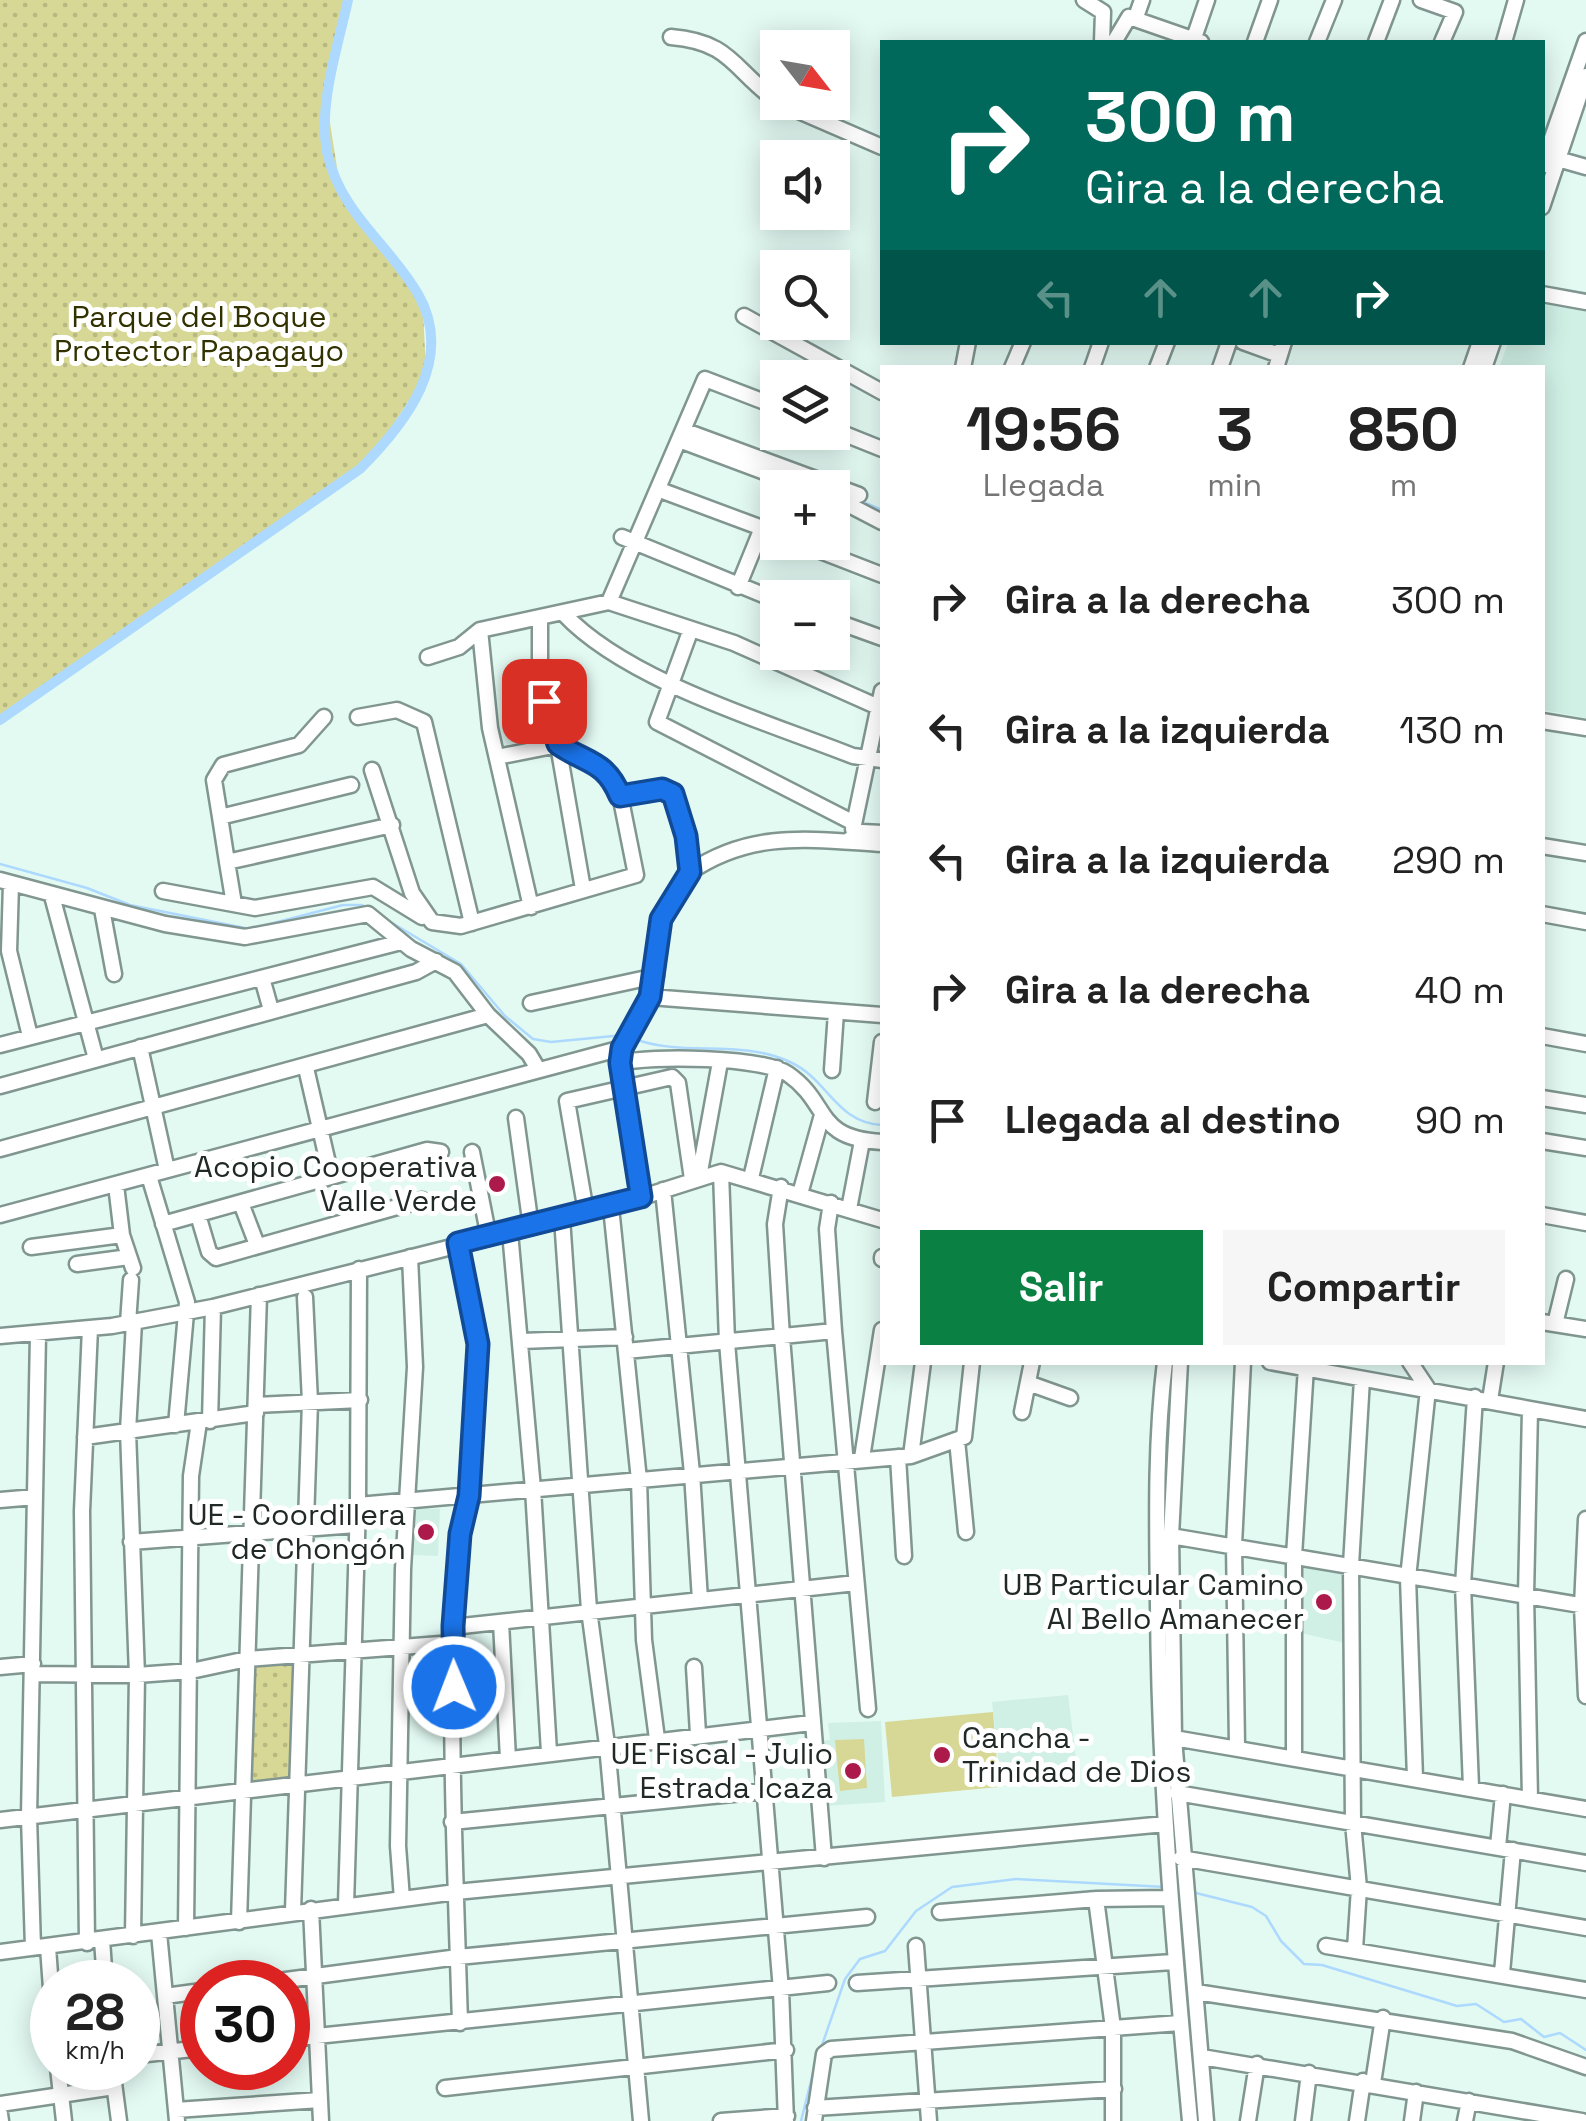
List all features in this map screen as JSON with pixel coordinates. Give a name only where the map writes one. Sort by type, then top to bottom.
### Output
[{"type":"street","points":[[1084,0],[1103,12],[1102,40]]},
{"type":"street","points":[[1136,17],[1142,0]]},
{"type":"street","points":[[1115,40],[1124,20],[1136,17],[1197,40],[1207,0]]},
{"type":"street","points":[[1255,40],[1270,0]]},
{"type":"street","points":[[1318,40],[1334,0]]},
{"type":"street","points":[[1377,40],[1392,0]]},
{"type":"street","points":[[1422,0],[1457,6],[1443,40]]},
{"type":"street","points":[[1505,40],[1516,0]]},
{"type":"street","points":[[671,37],[718,47],[760,89]]},
{"type":"street","points":[[1545,157],[1586,41]]},
{"type":"street","points":[[1545,197],[1586,76]]},
{"type":"street","points":[[820,120],[880,146]]},
{"type":"street","points":[[1558,159],[1586,167]]},
{"type":"street","points":[[1545,295],[1586,302]]},
{"type":"street","points":[[744,316],[880,391]]},
{"type":"street","points":[[1251,345],[1279,355]]},
{"type":"street","points":[[609,602],[629,540],[660,490],[704,379],[760,400]]},
{"type":"street","points":[[681,435],[764,470]]},
{"type":"street","points":[[681,435],[859,495]]},
{"type":"street","points":[[850,436],[880,448]]},
{"type":"street","points":[[660,490],[760,527]]},
{"type":"street","points":[[850,505],[880,521]]},
{"type":"street","points":[[738,587],[760,533]]},
{"type":"street","points":[[629,540],[760,595]]},
{"type":"street","points":[[843,560],[880,574]]},
{"type":"street","points":[[428,656],[459,647],[480,630],[609,602],[734,643],[876,706]]},
{"type":"street","points":[[564,614],[586,635],[672,684],[866,759],[880,760]]},
{"type":"street","points":[[540,619],[540,678],[558,744],[583,888]]},
{"type":"street","points":[[850,626],[880,637]]},
{"type":"street","points":[[691,629],[657,718],[660,724],[854,823]]},
{"type":"street","points":[[480,630],[496,758],[530,907]]},
{"type":"street","points":[[850,839],[880,696]]},
{"type":"street","points":[[358,717],[397,710],[424,722],[472,923]]},
{"type":"street","points":[[234,904],[214,780],[223,765],[299,745],[324,717]]},
{"type":"street","points":[[1545,721],[1586,728]]},
{"type":"street","points":[[163,892],[262,908],[374,887],[432,922],[452,927],[636,875],[620,796],[611,775],[601,766],[558,744],[496,758]]},
{"type":"street","points":[[372,770],[412,894],[432,922]]},
{"type":"street","points":[[220,817],[351,786]]},
{"type":"street","points":[[620,796],[662,789],[673,794],[686,836],[690,872]]},
{"type":"street","points":[[228,862],[392,824]]},
{"type":"street","points":[[850,839],[862,832],[880,833]]},
{"type":"street","points":[[641,1197],[622,1086],[621,1056],[650,997],[656,976],[661,919],[690,872],[729,853],[780,840],[850,839],[880,844]]},
{"type":"street","points":[[1545,847],[1586,854]]},
{"type":"street","points":[[30,1036],[9,951],[5,882],[102,909],[255,938],[337,917],[368,914],[401,942],[455,972],[488,1016],[530,1054],[538,1069]]},
{"type":"street","points":[[52,896],[96,1059]]},
{"type":"street","points":[[102,909],[114,974]]},
{"type":"street","points":[[1545,915],[1586,922]]},
{"type":"street","points":[[0,1045],[401,942]]},
{"type":"street","points":[[0,1086],[416,972],[436,961]]},
{"type":"street","points":[[531,1004],[656,976]]},
{"type":"street","points":[[262,978],[271,1010]]},
{"type":"street","points":[[650,997],[880,1015]]},
{"type":"street","points":[[832,1070],[836,1012]]},
{"type":"street","points":[[0,1149],[488,1016]]},
{"type":"street","points":[[1545,1037],[1586,1044]]},
{"type":"street","points":[[140,1046],[167,1170]]},
{"type":"street","points":[[0,1215],[538,1069],[621,1056],[777,1068],[790,1075],[837,1132],[862,1141],[880,1142]]},
{"type":"street","points":[[696,1178],[720,1062]]},
{"type":"street","points":[[306,1068],[331,1176]]},
{"type":"street","points":[[751,1178],[777,1068]]},
{"type":"street","points":[[875,1102],[880,1076]]},
{"type":"street","points":[[586,1212],[567,1101],[664,1077],[676,1080],[696,1178]]},
{"type":"street","points":[[1545,1098],[1586,1105]]},
{"type":"street","points":[[800,1194],[822,1116]]},
{"type":"street","points":[[516,1118],[530,1226]]},
{"type":"street","points":[[849,1209],[862,1141]]},
{"type":"street","points":[[1545,1141],[1586,1148]]},
{"type":"street","points":[[163,1224],[428,1150],[441,1152]]},
{"type":"street","points":[[472,1152],[489,1238]]},
{"type":"street","points":[[720,1172],[728,1342],[786,2050],[787,2118],[721,2121]]},
{"type":"street","points":[[0,1336],[90,1328],[213,1307],[611,1207],[720,1172],[751,1178],[880,1219]]},
{"type":"street","points":[[149,1176],[187,1310],[176,1425]]},
{"type":"street","points":[[116,1185],[131,1268],[128,1431],[137,1675],[133,1936]]},
{"type":"street","points":[[781,1188],[775,1224],[782,1337],[824,1858]]},
{"type":"street","points":[[663,1190],[692,1473],[700,1600]]},
{"type":"street","points":[[198,1216],[213,1258],[422,1200]]},
{"type":"street","points":[[241,1203],[257,1245]]},
{"type":"street","points":[[831,1204],[828,1229],[834,1331],[868,1709]]},
{"type":"street","points":[[611,1207],[639,1480],[644,1603],[657,1739]]},
{"type":"street","points":[[1545,1216],[1586,1223]]},
{"type":"street","points":[[562,1218],[589,1610],[607,1745],[641,2121]]},
{"type":"street","points":[[510,1232],[522,1341],[549,1752]]},
{"type":"street","points":[[31,1248],[122,1235]]},
{"type":"street","points":[[458,1243],[478,1344],[469,1496],[460,1534],[453,1626],[452,1822],[460,2023]]},
{"type":"street","points":[[402,1899],[398,1861],[402,1647],[414,1367],[410,1257]]},
{"type":"street","points":[[78,1264],[131,1268]]},
{"type":"street","points":[[346,1905],[358,1505],[359,1270]]},
{"type":"street","points":[[1566,1279],[1549,1323],[1586,1329]]},
{"type":"street","points":[[239,1922],[259,1295]]},
{"type":"street","points":[[293,1911],[310,1402],[305,1297]]},
{"type":"street","points":[[186,1928],[192,1671],[191,1458],[204,1422],[213,1307]]},
{"type":"street","points":[[90,1328],[84,1437],[84,1809],[94,1941],[99,1960]]},
{"type":"street","points":[[522,1341],[678,1346],[834,1331]]},
{"type":"street","points":[[38,1334],[30,1817],[43,1960]]},
{"type":"street","points":[[862,1458],[880,1343]]},
{"type":"street","points":[[904,1556],[904,1457],[922,1365]]},
{"type":"street","points":[[358,1505],[741,1468],[904,1457],[957,1440],[966,1431],[972,1365]]},
{"type":"street","points":[[1022,1412],[1031,1365]]},
{"type":"street","points":[[1165,1365],[1157,1553],[1166,1824],[1174,1891],[1196,1992],[1206,2121]]},
{"type":"street","points":[[1180,1365],[1171,1536],[1174,1738],[1181,1858],[1174,1891],[1173,1962],[1190,2121]]},
{"type":"street","points":[[1237,1746],[1234,1545],[1242,1365]]},
{"type":"street","points":[[1292,1365],[1324,1367],[1370,1380],[1586,1420]]},
{"type":"street","points":[[1355,1949],[1359,1888],[1353,1822],[1351,1566],[1370,1380],[1378,1365]]},
{"type":"street","points":[[1412,1365],[1428,1389],[1408,1578],[1415,1778]]},
{"type":"street","points":[[1470,1787],[1463,1586],[1482,1399],[1495,1365]]},
{"type":"street","points":[[1294,1757],[1294,1556],[1306,1367]]},
{"type":"street","points":[[1028,1382],[1070,1398]]},
{"type":"street","points":[[84,1437],[204,1422],[256,1409],[360,1400]]},
{"type":"street","points":[[1530,1410],[1526,1595],[1530,1800]]},
{"type":"street","points":[[957,1440],[966,1532]]},
{"type":"street","points":[[0,1500],[35,1497]]},
{"type":"street","points":[[1586,1519],[1586,1696]]},
{"type":"street","points":[[131,1542],[356,1525]]},
{"type":"street","points":[[1171,1536],[1584,1606]]},
{"type":"street","points":[[453,1626],[856,1582]]},
{"type":"street","points":[[501,1622],[508,1759]]},
{"type":"street","points":[[0,1667],[137,1675],[192,1671],[247,1659],[453,1643]]},
{"type":"street","points":[[694,1667],[698,1734]]},
{"type":"street","points":[[0,1820],[188,1794],[348,1780],[452,1763],[811,1723]]},
{"type":"street","points":[[1174,1738],[1586,1809]]},
{"type":"street","points":[[452,1822],[763,1790]]},
{"type":"street","points":[[1177,1793],[1586,1863]]},
{"type":"street","points":[[1502,1974],[1506,1848],[1503,1794]]},
{"type":"street","points":[[0,1952],[456,1892],[1166,1824]]},
{"type":"street","points":[[1181,1858],[1586,1928]]},
{"type":"street","points":[[940,1912],[1174,1891]]},
{"type":"street","points":[[1096,1899],[1113,2028],[1113,2121]]},
{"type":"street","points":[[311,1909],[321,2121]]},
{"type":"street","points":[[310,1977],[458,1957],[868,1917]]},
{"type":"street","points":[[160,1933],[177,2116],[320,2100]]},
{"type":"street","points":[[916,1946],[930,2121]]},
{"type":"street","points":[[1326,1946],[1586,1990]]},
{"type":"street","points":[[857,1983],[1173,1962]]},
{"type":"street","points":[[310,2037],[828,1984]]},
{"type":"street","points":[[1196,1992],[1384,2018],[1512,2041],[1586,2067]]},
{"type":"street","points":[[165,1996],[180,1994]]},
{"type":"street","points":[[1356,2121],[1384,2018]]},
{"type":"street","points":[[1114,2089],[930,2099],[815,2114],[828,2050],[1180,2023]]},
{"type":"street","points":[[160,2053],[180,2050]]},
{"type":"street","points":[[445,2088],[786,2050]]},
{"type":"street","points":[[1202,2057],[1469,2100],[1520,2116],[1582,2121]]},
{"type":"street","points":[[1248,2121],[1256,2064]]},
{"type":"street","points":[[1303,2121],[1309,2073]]},
{"type":"street","points":[[60,2090],[64,2121]]},
{"type":"street","points":[[0,2104],[94,2090]]},
{"type":"street","points":[[114,2090],[119,2121]]},
{"type":"street","points":[[1412,2121],[1416,2092]]},
{"type":"street","points":[[1466,2121],[1469,2100]]},
{"type":"shaded area","points":[[1545,299],[1586,307],[1586,718],[1545,710],[1545,365],[1500,365],[1507,345],[1545,345]]},
{"type":"shaded area","name":"UE - Coordillera de Chongón","points":[[415,1508],[440,1509],[438,1556],[412,1555]]},
{"type":"shaded area","name":"UB Particular Camino Al Bello Amanecer","points":[[1301,1562],[1347,1571],[1349,1644],[1301,1633]]},
{"type":"shaded area","points":[[1068,1695],[1079,1781],[1001,1786],[992,1702]]},
{"type":"shaded area","name":"UE Fiscal - Julio Estrada Icaza","points":[[881,1721],[885,1802],[825,1806],[821,1741],[830,1740],[828,1723]]},
{"type":"green space","name":"Parque del Boque Protector Papagayo","points":[[0,0],[349,0],[328,110],[340,187],[423,308],[426,374],[371,459],[0,720]]},
{"type":"green space","points":[[296,1659],[293,1780],[246,1785],[249,1663]]},
{"type":"green space","name":"Cancha - Trinidad de Dios","points":[[993,1712],[999,1787],[892,1797],[885,1722]]},
{"type":"green space","points":[[864,1739],[867,1788],[840,1791],[835,1740]]},
{"type":"waterway","points":[[0,720],[360,469],[393,432],[420,389],[431,343],[428,319],[406,276],[343,193],[327,152],[327,95],[348,0]]},
{"type":"waterway","points":[[861,501],[880,509]]},
{"type":"waterway","points":[[0,864],[87,888],[130,905],[250,929],[343,905],[362,905],[461,964],[505,1016],[533,1039],[551,1042],[624,1035]]},
{"type":"waterway","points":[[632,1038],[671,1047],[771,1055],[803,1070],[854,1117],[880,1125]]},
{"type":"waterway","points":[[821,2048],[845,1979],[860,1959],[885,1951],[916,1911],[952,1887],[1016,1879],[1165,1887]]},
{"type":"waterway","points":[[1192,1892],[1252,1907],[1266,1916],[1281,1941],[1304,1964],[1322,1965],[1457,2006],[1476,2004],[1504,2022],[1521,2019],[1544,2037],[1560,2033],[1586,2050]]},
{"type":"waterway","points":[[801,2121],[815,2065]]},
{"type":"place","name":"Acopio Cooperativa Valle Verde","points":[[497,1184]]},
{"type":"place","name":"UE - Coordillera de Chongón","points":[[426,1532]]},
{"type":"place","name":"UB Particular Camino Al Bello Amanecer","points":[[1324,1602]]},
{"type":"place","name":"Cancha - Trinidad de Dios","points":[[942,1755]]},
{"type":"place","name":"UE Fiscal - Julio Estrada Icaza","points":[[853,1771]]},
{"type":"route","points":[[454,1687],[453,1626],[460,1534],[469,1496],[478,1344],[458,1243],[641,1197],[622,1086],[622,1048],[650,997],[656,976],[661,919],[668,901],[690,872],[686,836],[673,794],[662,789],[620,796],[611,775],[601,766],[558,744],[544,701]]}]
